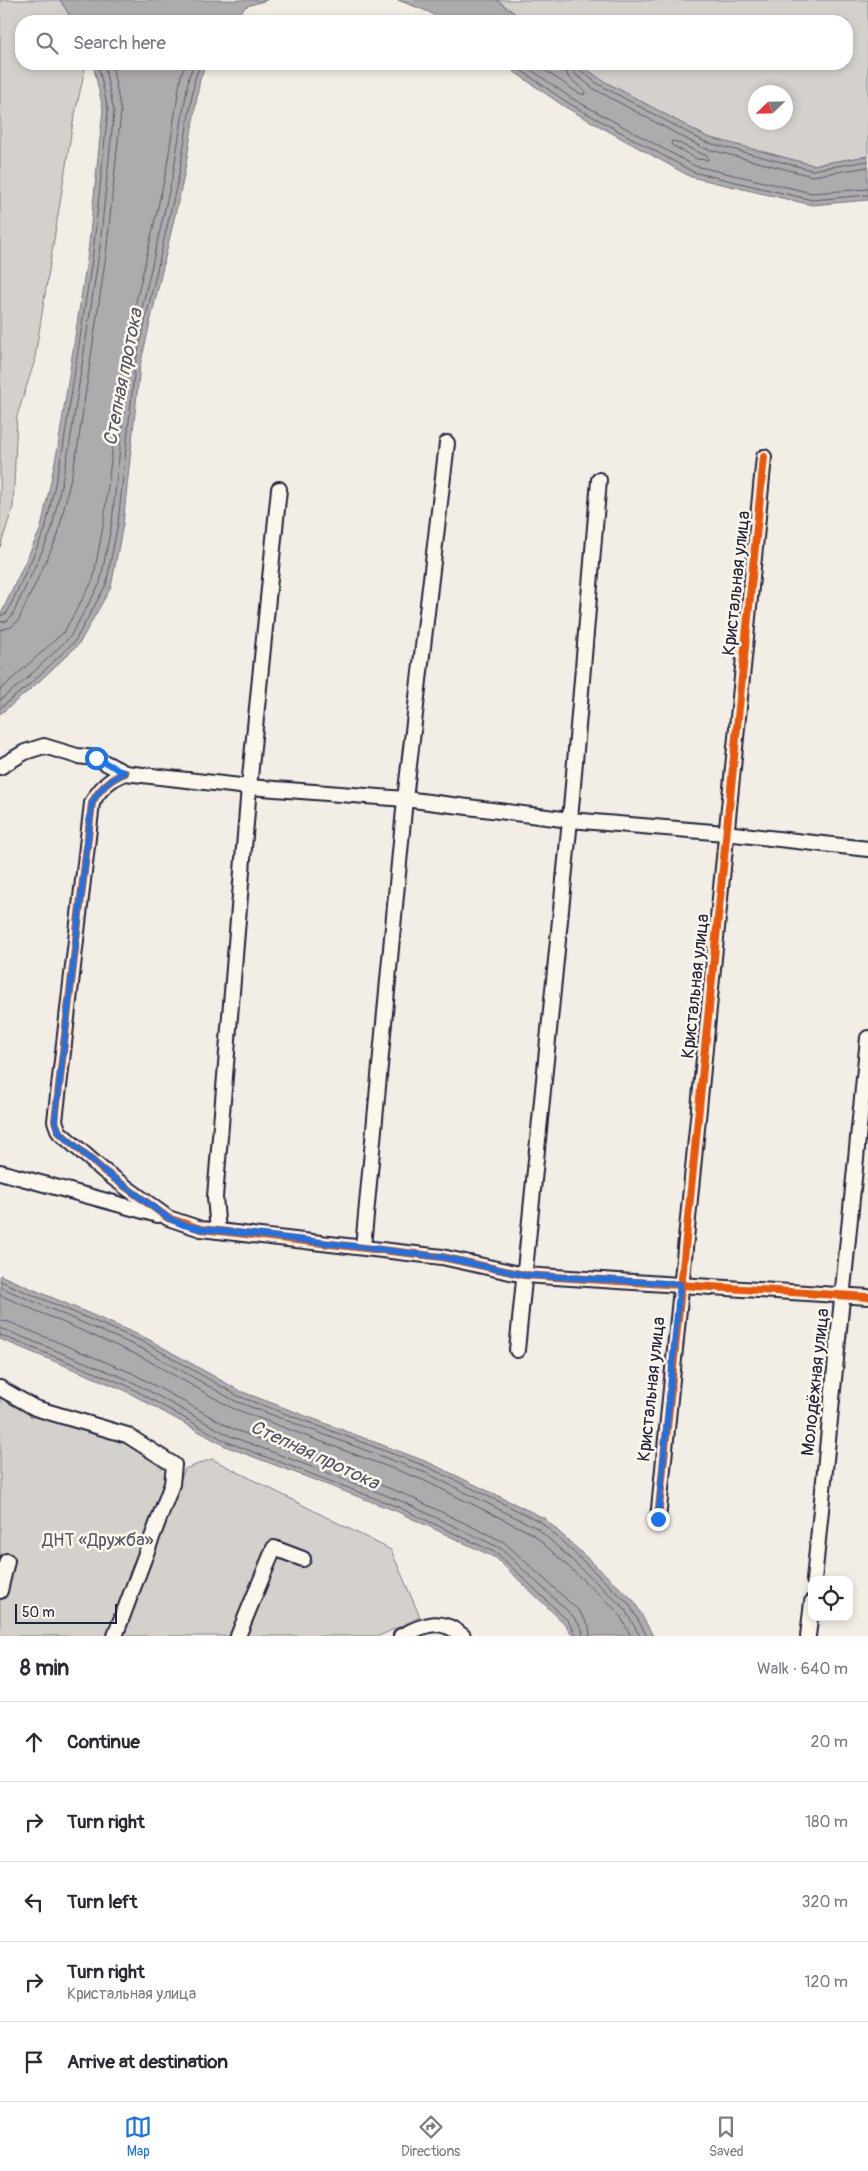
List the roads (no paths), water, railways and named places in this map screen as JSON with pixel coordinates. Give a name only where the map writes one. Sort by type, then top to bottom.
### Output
[{"type":"street","points":[[363,1248],[405,799],[447,444]]},
{"type":"street","name":"Кристальная улица","points":[[658,1519],[764,457]]},
{"type":"street","points":[[517,1350],[570,820],[600,480]]},
{"type":"street","points":[[218,1231],[214,1197],[248,787],[279,489]]},
{"type":"street","points":[[0,767],[25,752],[44,746],[77,756],[96,758],[125,773],[248,787],[405,799],[570,820],[725,833],[868,849]]},
{"type":"street","points":[[125,773],[96,793],[92,803],[55,1121],[59,1132],[73,1146],[168,1218]]},
{"type":"street","name":"Молодёжная улица","points":[[814,1576],[868,1038]]},
{"type":"street","points":[[0,1172],[168,1218],[184,1225],[218,1231],[442,1257],[524,1275],[868,1297]]},
{"type":"street","points":[[0,1388],[36,1408],[127,1435],[174,1465],[172,1484],[115,1636]]},
{"type":"street","points":[[238,1636],[274,1548],[303,1559]]},
{"type":"street","points":[[0,1591],[7,1561]]},
{"type":"street","points":[[808,1636],[810,1621]]},
{"type":"street","points":[[401,1636],[426,1624],[448,1626],[463,1636]]},
{"type":"water","points":[[60,0],[267,0],[247,6],[237,15],[69,15]]},
{"type":"water","points":[[398,0],[497,0],[517,15],[433,15]]},
{"type":"water","name":"Степная протока","points":[[94,70],[204,70],[200,79],[184,176],[140,366],[123,524],[111,587],[79,644],[31,689],[0,714],[0,616],[41,528],[58,447],[88,253],[103,109]]},
{"type":"water","points":[[512,70],[588,70],[600,79],[707,137],[813,165],[868,156],[868,200],[812,205],[691,177],[565,107]]},
{"type":"water","name":"Степная протока","points":[[0,1275],[148,1339],[240,1391],[430,1463],[544,1518],[634,1601],[653,1636],[573,1636],[565,1624],[496,1558],[396,1511],[225,1446],[124,1390],[0,1339]]},
{"type":"park label","name":"ДНТ «Дружба»","points":[[98,1540]]}]
